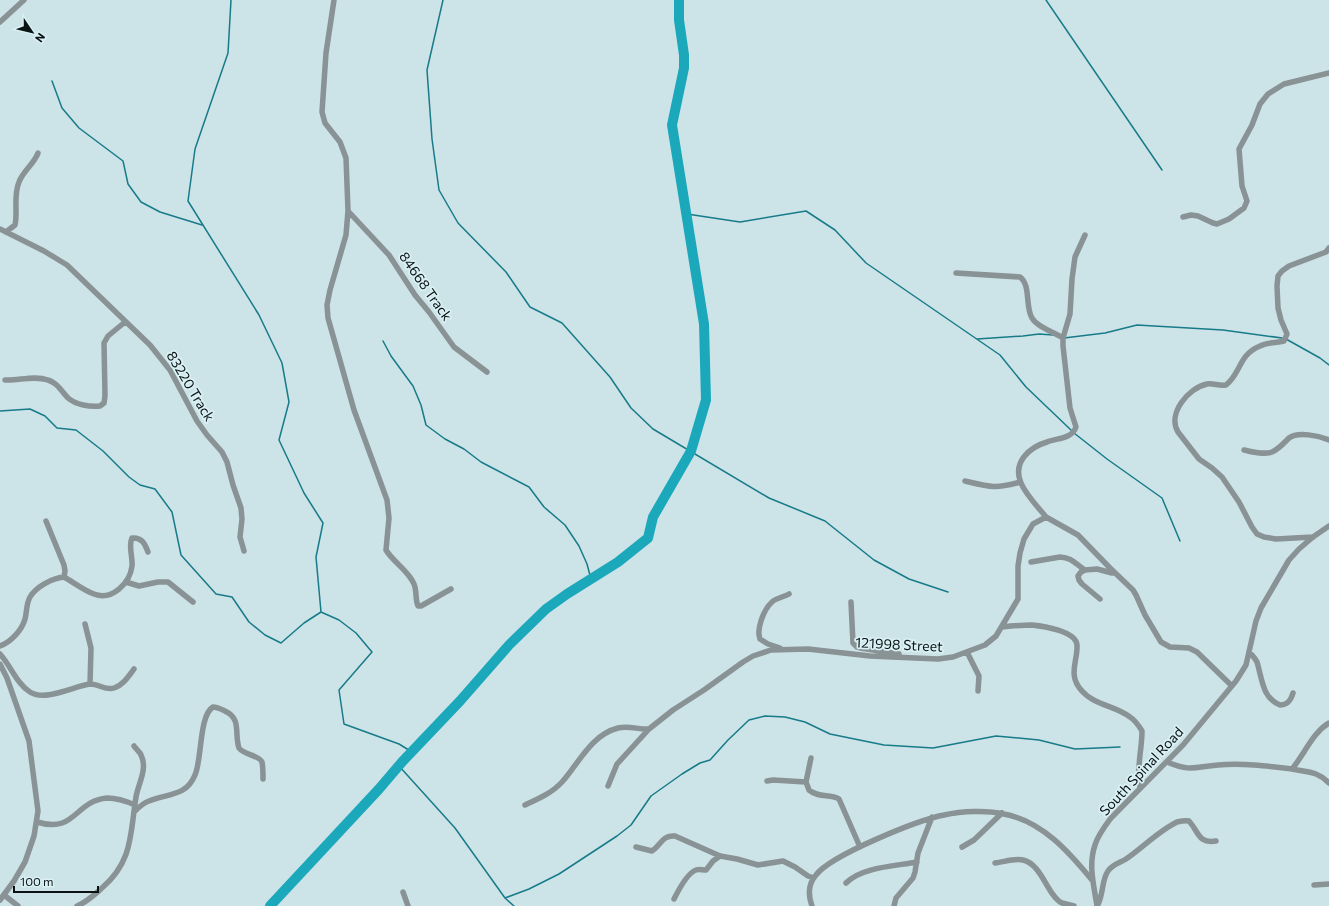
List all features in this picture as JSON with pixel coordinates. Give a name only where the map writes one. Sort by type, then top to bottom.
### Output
[{"type":"street","points":[[0,22],[24,0]]},
{"type":"street","points":[[334,0],[326,53],[322,112],[325,123],[340,142],[346,158],[348,211],[346,235],[327,305],[328,318],[354,410],[387,500],[389,518],[386,550],[415,585],[418,606],[421,606],[451,589]]},
{"type":"street","points":[[1183,217],[1198,216],[1217,224],[1229,220],[1244,208],[1247,201],[1242,186],[1239,149],[1252,125],[1260,104],[1268,94],[1284,84],[1329,73]]},
{"type":"street","points":[[2,230],[15,226],[15,208],[18,184],[23,174],[36,158],[38,153]]},
{"type":"street","name":"84668 Track","points":[[348,211],[389,255],[415,295],[454,347],[487,372]]},
{"type":"street","name":"83220 Track","points":[[2,230],[44,251],[67,265],[150,345],[161,358],[176,381],[198,421],[224,457],[241,508],[242,519],[240,537],[244,551]]},
{"type":"street","points":[[1085,235],[1075,257],[1070,314],[1063,338],[1068,396],[1076,427],[1071,435],[1043,443],[1027,453],[1021,460],[1019,474],[1020,482],[1046,518],[1078,535],[1136,595],[1145,615],[1161,642],[1170,647],[1189,648],[1195,650],[1232,686],[1246,665],[1256,621],[1261,608],[1289,560],[1299,549],[1329,526]]},
{"type":"street","points":[[1313,538],[1276,539],[1264,537],[1258,534],[1252,527],[1235,496],[1219,474],[1198,457],[1178,432],[1175,421],[1180,405],[1192,392],[1207,384],[1226,385],[1247,353],[1265,344],[1284,341],[1287,334],[1278,308],[1277,286],[1280,273],[1289,266],[1328,251]]},
{"type":"street","points":[[956,273],[1020,277],[1026,284],[1028,304],[1032,318],[1036,323],[1063,338]]},
{"type":"street","points":[[5,380],[36,378],[45,379],[57,385],[72,401],[100,406],[104,403],[106,396],[104,343],[108,336],[125,322]]},
{"type":"street","points":[[1244,450],[1258,453],[1272,452],[1291,437],[1299,434],[1329,440]]},
{"type":"street","points":[[965,481],[994,488],[1020,482]]},
{"type":"street","name":"121998 Street","points":[[608,786],[617,764],[649,729],[673,710],[753,656],[782,649],[808,649],[870,656],[945,659],[985,645],[996,636],[1018,599],[1018,566],[1024,539],[1033,524],[1046,518]]},
{"type":"street","points":[[46,521],[64,564],[64,577]]},
{"type":"street","points":[[0,646],[11,639],[20,629],[32,594],[50,581],[64,577],[95,595],[111,594],[126,582],[132,567],[130,541],[132,538],[142,540],[148,552]]},
{"type":"street","points":[[1031,562],[1064,557],[1071,559],[1085,570]]},
{"type":"street","points":[[1100,599],[1082,584],[1079,580],[1079,575],[1085,570],[1097,569],[1116,574]]},
{"type":"street","points":[[126,582],[139,586],[158,582],[168,582],[193,602]]},
{"type":"street","name":"121998 Street","points":[[782,649],[768,644],[760,639],[758,627],[772,601],[789,594]]},
{"type":"street","points":[[851,602],[855,645],[860,648],[910,657]]},
{"type":"street","points":[[85,624],[88,630],[91,648],[90,684]]},
{"type":"street","points":[[1002,627],[1034,625],[1047,627],[1070,635],[1076,640],[1077,646],[1074,666],[1075,675],[1081,690],[1090,698],[1132,717],[1142,731],[1138,767],[1140,788]]},
{"type":"street","points":[[967,652],[979,676],[978,691]]},
{"type":"street","points":[[1250,652],[1257,662],[1261,680],[1274,702],[1280,705],[1286,704],[1291,699],[1293,693]]},
{"type":"street","points":[[0,654],[21,684],[34,694],[53,694],[90,684],[98,685],[107,689],[113,689],[123,683],[134,669]]},
{"type":"street","points":[[0,664],[7,678],[29,741],[38,806],[34,836],[25,862],[2,898],[18,906]]},
{"type":"street","name":"South Spinal Road","points":[[1097,906],[1093,880],[1093,854],[1095,844],[1102,832],[1111,818],[1167,762],[1232,686]]},
{"type":"street","points":[[134,812],[148,801],[178,793],[190,785],[197,770],[207,713],[213,707],[218,707],[233,716],[236,722],[239,748],[242,752],[260,760],[262,763],[263,779]]},
{"type":"street","points":[[1292,770],[1303,756],[1318,731],[1329,723]]},
{"type":"street","points":[[525,805],[541,798],[560,784],[586,750],[603,734],[620,727],[649,729]]},
{"type":"street","points":[[77,906],[89,899],[106,885],[123,864],[132,832],[137,791],[143,775],[141,755],[134,746]]},
{"type":"street","points":[[810,758],[806,782],[809,790],[820,796],[835,796],[838,798],[860,847]]},
{"type":"street","points":[[1167,762],[1178,767],[1190,769],[1218,765],[1255,764],[1292,770],[1304,770],[1316,774],[1329,783]]},
{"type":"street","points":[[767,781],[806,782]]},
{"type":"street","points":[[37,822],[52,826],[62,824],[88,804],[102,799],[116,799],[135,805]]},
{"type":"street","points":[[812,906],[809,894],[814,878],[820,870],[833,860],[877,839],[932,817],[946,814],[978,812],[1002,813],[1030,822],[1070,853],[1093,880]]},
{"type":"street","points":[[962,847],[974,840],[1002,813]]},
{"type":"street","points":[[894,906],[896,898],[913,878],[918,853],[932,817]]},
{"type":"street","points":[[1097,906],[1102,896],[1104,880],[1111,867],[1125,860],[1175,824],[1188,821],[1203,840],[1207,842],[1216,841]]},
{"type":"street","points":[[636,846],[652,851],[664,838],[675,836],[720,856],[758,865],[783,860],[808,876],[814,878]]},
{"type":"street","points":[[674,900],[680,888],[691,873],[697,870],[706,870],[713,861],[720,856]]},
{"type":"street","points":[[995,863],[1021,859],[1026,860],[1039,872],[1054,895],[1062,903],[1074,906]]},
{"type":"street","points":[[846,883],[855,876],[878,868],[917,862]]},
{"type":"street","points":[[1314,885],[1329,884]]},
{"type":"street","points":[[403,892],[408,906]]},
{"type":"street","points":[[1056,906],[1062,903]]},
{"type":"waterway","points":[[231,0],[228,53],[195,149],[188,201],[259,315],[282,363],[289,402],[279,440],[304,493],[323,523],[316,557],[321,612]]},
{"type":"waterway","points":[[443,0],[427,70],[432,139],[439,190],[458,223],[506,272],[530,307],[562,323],[610,377],[631,408],[653,429],[769,498],[825,521],[874,560],[909,579],[948,592]]},
{"type":"waterway","points":[[270,906],[460,701],[509,645],[546,609],[618,562],[648,538],[653,517],[691,451],[706,400],[704,324],[672,125],[684,68],[684,55],[679,20],[679,0]]},
{"type":"waterway","points":[[1046,0],[1162,170]]},
{"type":"waterway","points":[[52,81],[62,108],[79,128],[123,161],[128,184],[141,202],[160,212],[202,225]]},
{"type":"waterway","points":[[687,214],[740,222],[806,211],[835,230],[866,263],[1000,355],[1026,387],[1071,430]]},
{"type":"waterway","points":[[1064,338],[1105,333],[1137,325],[1223,330],[1282,338]]},
{"type":"waterway","points":[[977,339],[1039,334],[1053,335]]},
{"type":"waterway","points":[[1286,339],[1320,358],[1329,365]]},
{"type":"waterway","points":[[383,341],[391,356],[413,386],[421,405],[426,425],[445,439],[464,449],[481,462],[529,487],[544,507],[565,525],[579,546],[587,564],[591,579]]},
{"type":"waterway","points":[[0,411],[30,409],[45,416],[57,428],[76,430],[103,451],[129,477],[140,485],[155,489],[172,512],[181,555],[216,594],[232,597],[249,622],[265,635],[281,643],[304,623],[321,612],[339,620],[356,633],[372,652],[339,690],[344,724],[399,744],[412,752]]},
{"type":"waterway","points":[[1074,433],[1107,459],[1162,498],[1180,541]]},
{"type":"waterway","points":[[505,898],[529,889],[559,874],[617,836],[631,825],[651,796],[700,763],[710,760],[749,720],[765,716],[785,717],[805,722],[830,734],[884,745],[933,748],[996,736],[1039,740],[1075,749],[1120,747]]},
{"type":"waterway","points":[[399,766],[455,828],[505,898],[514,906]]}]
